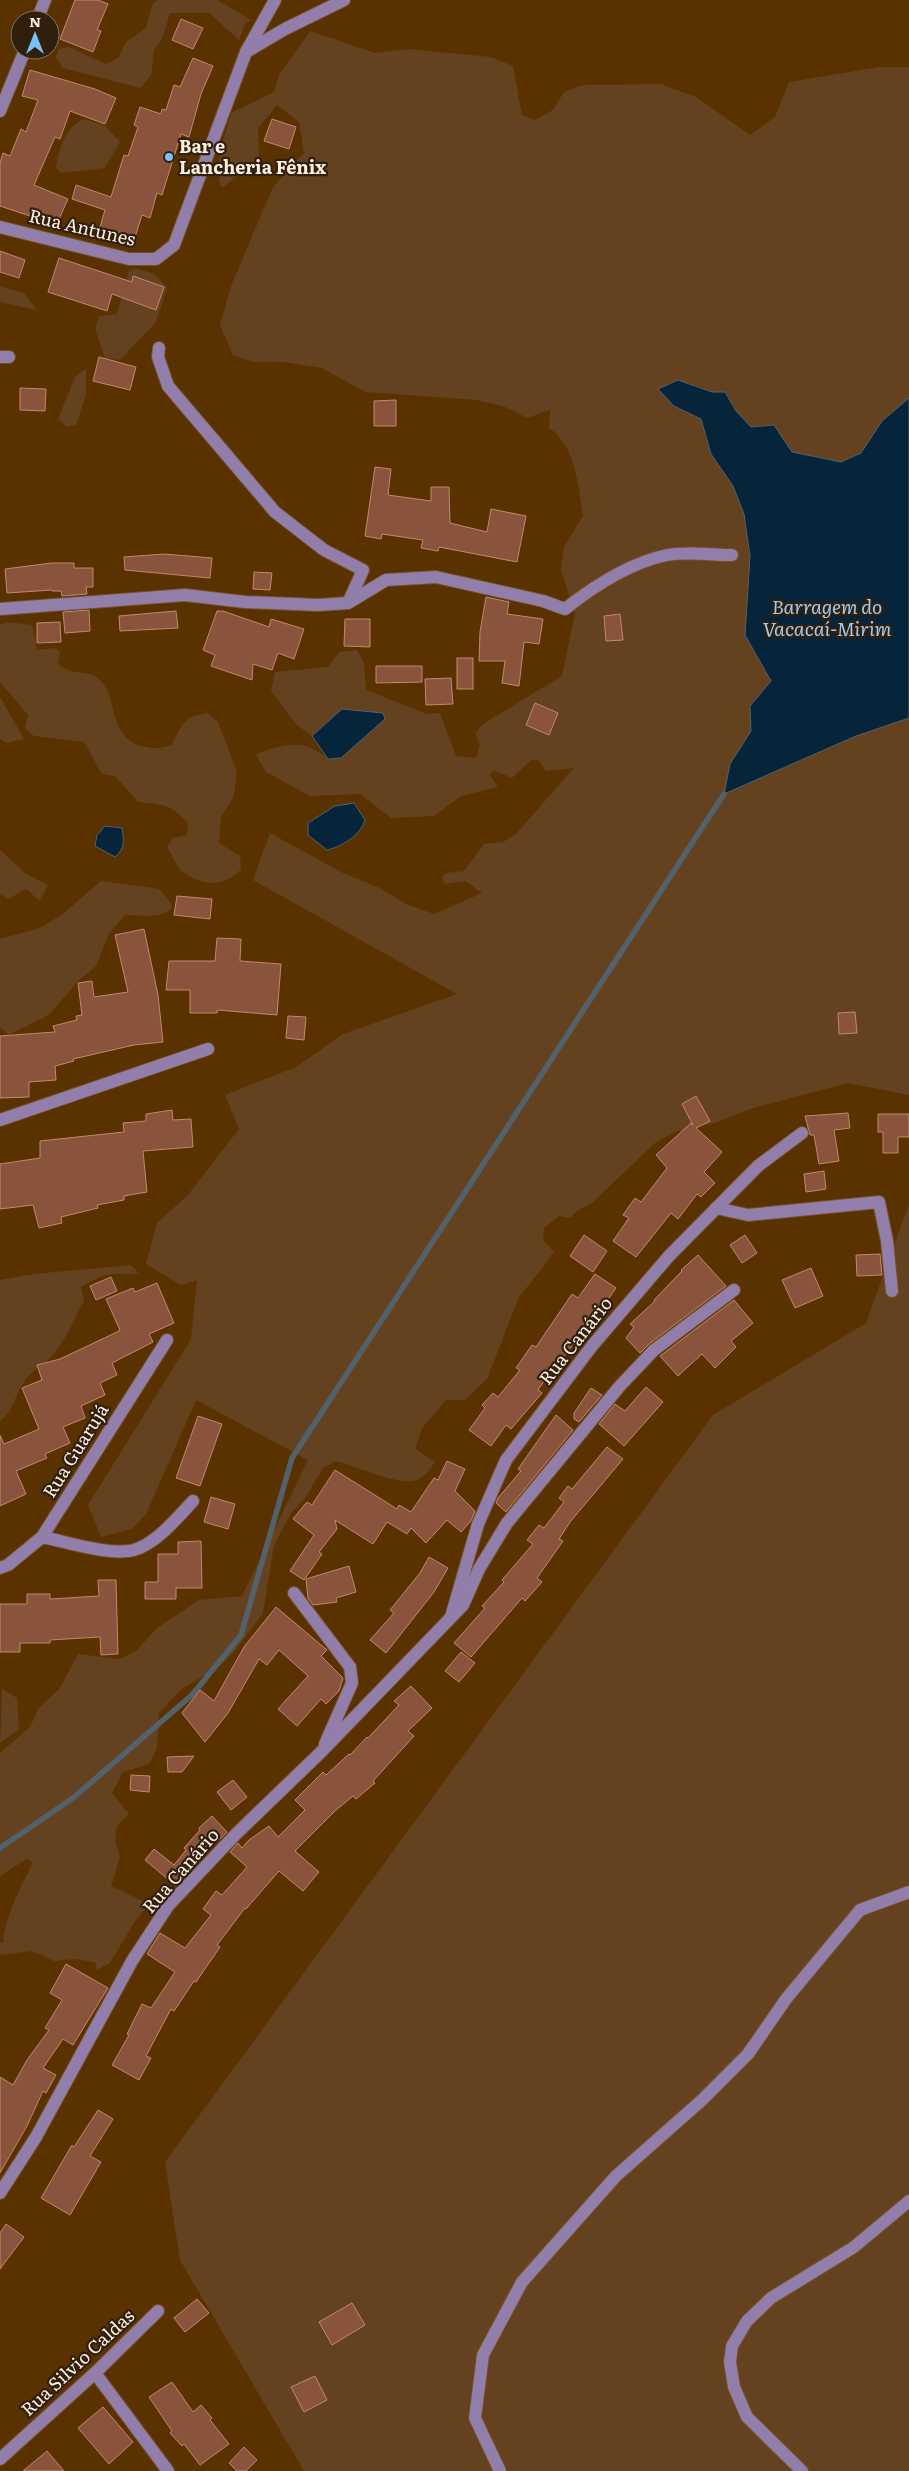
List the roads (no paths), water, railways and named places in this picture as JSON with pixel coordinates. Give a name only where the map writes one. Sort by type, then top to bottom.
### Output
[{"type":"street","points":[[246,52],[275,0]]},
{"type":"street","points":[[246,52],[284,29],[344,0]]},
{"type":"street","name":"Rua Antunes","points":[[0,227],[129,260],[156,259],[174,245],[246,52]]},
{"type":"street","points":[[0,111],[20,60]]},
{"type":"street","points":[[159,348],[158,357],[168,386],[275,512],[324,550],[363,570],[348,603]]},
{"type":"street","points":[[0,609],[185,595],[245,602],[318,605],[348,603],[386,580],[436,578],[543,601],[565,609],[610,578],[640,563],[668,555],[732,555]]},
{"type":"street","points":[[0,1120],[208,1049]]},
{"type":"street","name":"Rua Canário","points":[[450,1619],[478,1524],[506,1460],[592,1346],[669,1256],[758,1166],[802,1133]]},
{"type":"street","points":[[716,1208],[748,1215],[879,1202],[887,1241],[892,1291]]},
{"type":"street","name":"Rua Canário","points":[[0,2193],[36,2138],[132,1961],[168,1906],[236,1834],[321,1752],[463,1605],[479,1569],[507,1523],[619,1387],[654,1350],[734,1290]]},
{"type":"street","name":"Rua Guarujá","points":[[0,1568],[8,1565],[42,1537],[167,1340]]},
{"type":"street","points":[[42,1537],[108,1550],[134,1550],[159,1536],[193,1501]]},
{"type":"street","points":[[294,1593],[350,1667],[352,1683],[321,1752]]},
{"type":"street","points":[[500,2471],[475,2418],[483,2354],[522,2282],[616,2176],[702,2100],[748,2054],[786,1998],[860,1910],[909,1892]]},
{"type":"street","points":[[802,2471],[747,2417],[734,2387],[730,2362],[732,2346],[747,2321],[771,2298],[854,2247],[909,2201]]},
{"type":"street","name":"Rua Silvio Caldas","points":[[0,2459],[95,2373],[158,2311]]},
{"type":"street","points":[[95,2373],[168,2471]]},
{"type":"water","name":"Barragem do Vacacaí-Mirim","points":[[678,380],[712,392],[725,392],[736,411],[751,427],[774,425],[792,452],[841,462],[861,453],[882,421],[909,398],[909,718],[856,736],[724,794],[730,764],[751,731],[750,706],[771,681],[745,635],[750,556],[744,514],[733,486],[711,454],[701,419],[674,406],[658,389]]},
{"type":"water","points":[[342,709],[383,713],[385,719],[341,758],[328,759],[312,736]]},
{"type":"water","points":[[354,803],[365,820],[359,831],[350,840],[327,850],[308,835],[308,823],[335,806]]},
{"type":"water","points":[[105,826],[122,828],[123,844],[121,851],[115,857],[95,846],[97,835]]},
{"type":"waterway","points":[[0,1848],[73,1798],[192,1695],[241,1635],[292,1458],[724,794]]},
{"type":"place","name":"Bar e Lancheria Fênix","points":[[169,157]]}]
